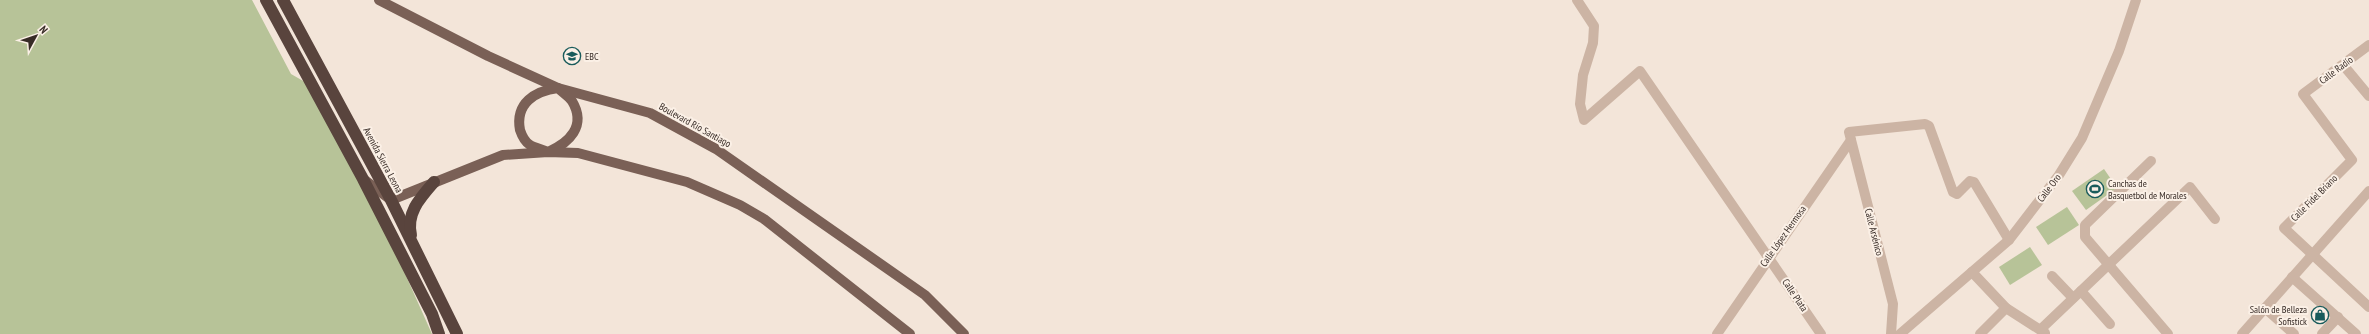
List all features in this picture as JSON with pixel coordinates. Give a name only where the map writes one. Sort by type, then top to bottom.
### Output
[{"type":"highway","points":[[266,0],[363,179],[432,314],[439,334]]},
{"type":"highway","name":"Avenida Sierra Leona","points":[[287,1],[391,200],[457,334]]},
{"type":"highway","points":[[413,244],[409,224],[411,215],[422,196],[434,182]]},
{"type":"main road","name":"Boulevard Río Santiago","points":[[379,0],[488,56],[558,88],[650,114],[716,149],[925,294],[964,334]]},
{"type":"main road","points":[[276,18],[287,1]]},
{"type":"main road","points":[[558,88],[572,101],[577,125],[574,133],[563,145],[548,152],[530,145],[524,139],[519,124],[520,114],[522,107],[543,90],[558,88]]},
{"type":"main road","points":[[363,179],[378,193],[391,200],[504,155],[548,152],[578,153],[686,182],[740,205],[764,219],[910,334]]},
{"type":"street","name":"Calle Plata","points":[[1577,0],[1594,26],[1593,43],[1583,75],[1580,104],[1584,120],[1640,70],[1769,256],[1821,334]]},
{"type":"street","name":"Calle Oro","points":[[1900,334],[2009,240],[2059,175],[2082,138],[2119,51],[2136,0]]},
{"type":"street","name":"Calle Radio","points":[[2303,94],[2344,66],[2369,45]]},
{"type":"street","points":[[2344,66],[2369,96]]},
{"type":"street","name":"Calle Fidel Briano","points":[[2303,94],[2352,160],[2284,228],[2369,307]]},
{"type":"street","points":[[1850,136],[1925,124],[1929,126],[1953,192],[1957,194],[1970,181],[1974,182],[2009,240]]},
{"type":"street","name":"Calle López Hermosa","points":[[1717,334],[1850,136]]},
{"type":"street","name":"Calle Arsénico","points":[[1850,136],[1893,304],[1891,334]]},
{"type":"street","points":[[2150,160],[2085,225],[2085,236],[2168,334]]},
{"type":"street","points":[[1972,272],[2006,308],[2043,332],[2077,295],[2190,187],[2215,219]]},
{"type":"street","points":[[2242,334],[2312,254],[2367,198]]},
{"type":"street","points":[[2052,276],[2077,295],[2110,324]]},
{"type":"street","points":[[2292,278],[2356,334]]},
{"type":"street","points":[[1980,334],[2006,308]]},
{"type":"street","points":[[2265,308],[2294,334]]},
{"type":"street","points":[[2322,334],[2338,318]]},
{"type":"green space","points":[[0,0],[252,0],[291,74],[312,86],[394,249],[432,334],[0,334]]},
{"type":"green space","name":"Canchas de Basquetbol de Morales","points":[[2104,169],[2117,188],[2086,210],[2072,191]]},
{"type":"green space","points":[[2067,207],[2079,225],[2048,245],[2036,227]]},
{"type":"green space","points":[[2030,247],[2042,265],[2010,285],[1999,267]]},
{"type":"place","name":"EBC","points":[[572,56]]},
{"type":"place","name":"Canchas de Basquetbol de Morales","points":[[2095,189]]},
{"type":"place","name":"Salón de Belleza Sofistick","points":[[2320,315]]}]
